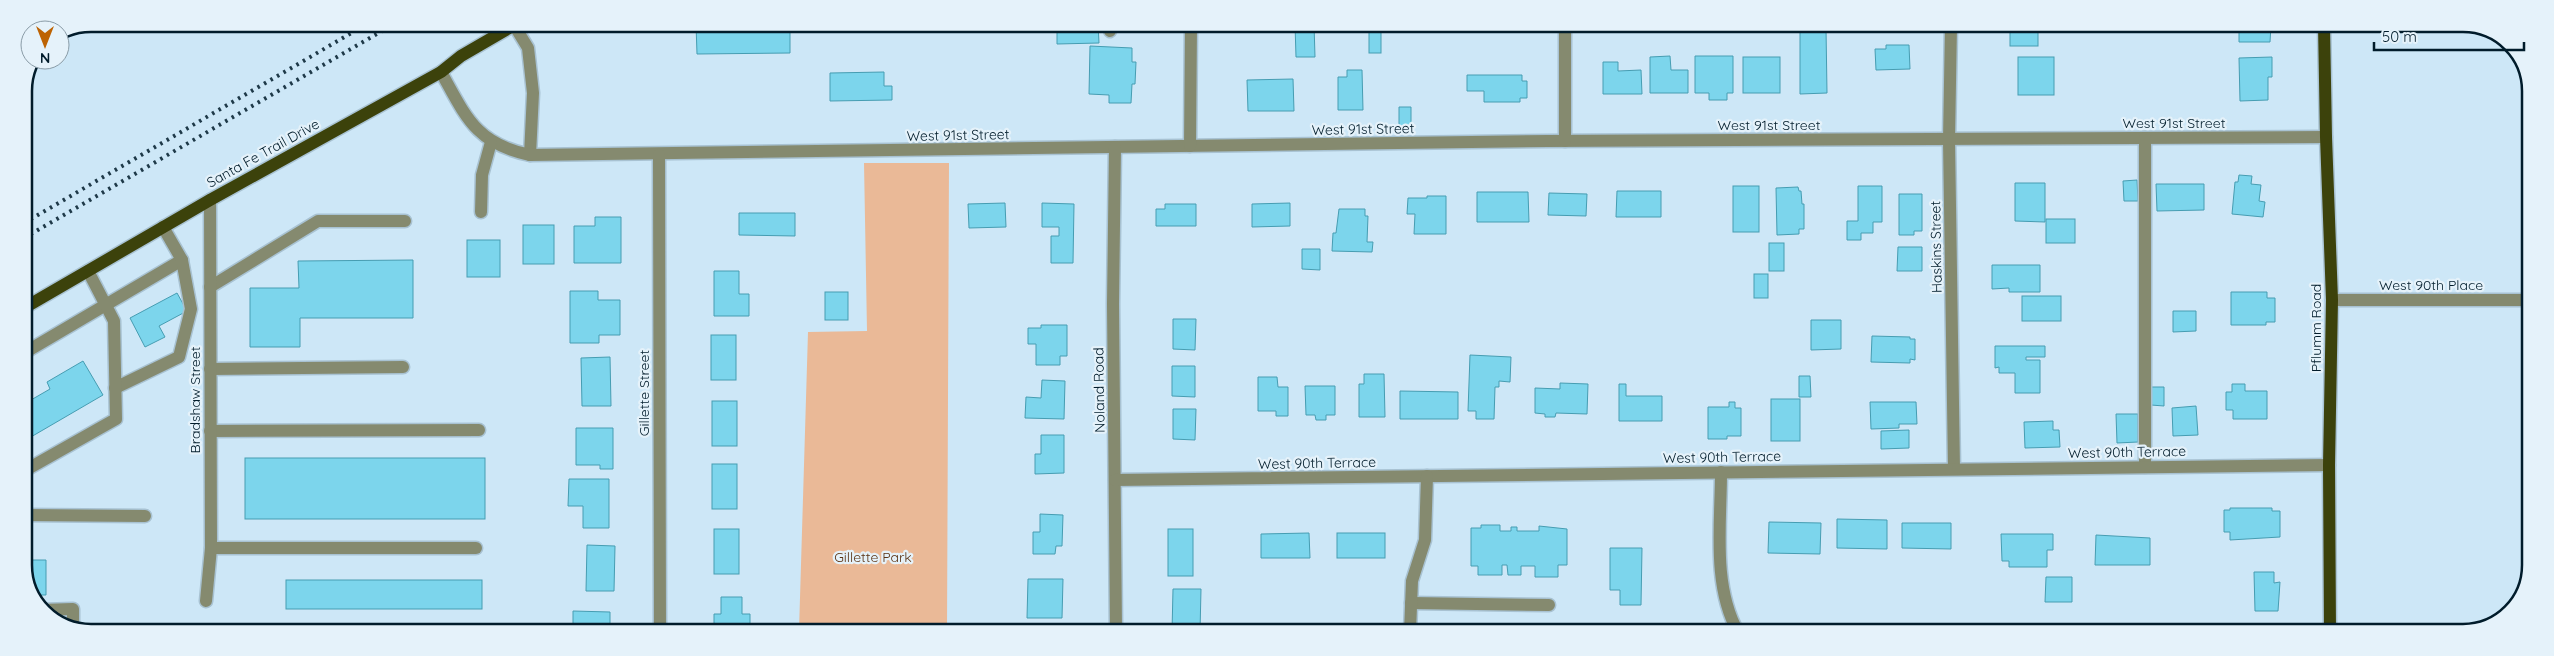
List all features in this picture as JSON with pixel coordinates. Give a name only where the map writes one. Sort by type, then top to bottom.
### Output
[{"type":"main road","name":"Santa Fe Trail Drive","points":[[32,303],[210,200],[441,72],[461,56],[503,32]]},
{"type":"main road","name":"Pflumm Road","points":[[2324,32],[2332,300],[2329,465],[2330,624]]},
{"type":"street","points":[[519,32],[528,48],[533,93],[530,155]]},
{"type":"street","points":[[1190,146],[1191,32]]},
{"type":"street","points":[[1564,141],[1566,32]]},
{"type":"street","name":"Haskins Street","points":[[1951,32],[1949,140],[1954,469]]},
{"type":"street","name":"West 91st Street","points":[[441,72],[468,122],[491,142],[508,150],[530,155],[1564,141],[2326,138]]},
{"type":"street","points":[[2145,138],[2145,467]]},
{"type":"street","points":[[481,212],[482,175],[491,142]]},
{"type":"street","name":"Noland Road","points":[[1115,147],[1113,304],[1116,624]]},
{"type":"street","name":"Gillette Street","points":[[659,154],[660,624]]},
{"type":"street","name":"Bradshaw Street","points":[[206,601],[211,548],[210,200]]},
{"type":"street","points":[[210,287],[318,221],[405,221]]},
{"type":"street","points":[[115,388],[179,357],[191,309],[182,260],[163,227]]},
{"type":"street","points":[[33,348],[182,260]]},
{"type":"street","points":[[33,466],[116,419],[114,321],[88,271]]},
{"type":"street","name":"West 90th Place","points":[[2332,300],[2521,300]]},
{"type":"street","points":[[210,369],[403,368]]},
{"type":"street","points":[[210,431],[479,430]]},
{"type":"street","name":"West 90th Terrace","points":[[1115,480],[2329,465]]},
{"type":"street","points":[[1721,472],[1722,584],[1728,614],[1734,624]]},
{"type":"street","points":[[1410,624],[1412,581],[1425,540],[1427,476]]},
{"type":"street","points":[[33,515],[145,516]]},
{"type":"street","points":[[211,548],[476,548]]},
{"type":"street","points":[[1411,603],[1549,605]]},
{"type":"street","points":[[54,610],[73,609],[73,620]]},
{"type":"green space","name":"Gillette Park","points":[[864,163],[949,163],[947,624],[799,624],[808,332],[867,331]]},
{"type":"building","points":[[696,32],[790,32],[790,53],[697,54]]},
{"type":"building","points":[[1057,32],[1098,32],[1099,43],[1057,44]]},
{"type":"building","points":[[1295,32],[1314,32],[1315,57],[1296,57]]},
{"type":"building","points":[[1369,32],[1381,32],[1381,53],[1369,53]]},
{"type":"building","points":[[1800,32],[1826,32],[1827,93],[1800,94]]},
{"type":"building","points":[[2010,32],[2038,32],[2038,46],[2010,46]]},
{"type":"building","points":[[2239,32],[2271,32],[2270,42],[2239,42]]},
{"type":"building","points":[[1886,45],[1909,45],[1910,69],[1876,70],[1875,49],[1886,49]]},
{"type":"building","points":[[1090,46],[1132,48],[1132,62],[1136,62],[1135,84],[1132,84],[1131,103],[1109,103],[1109,95],[1089,94]]},
{"type":"building","points":[[1670,56],[1671,70],[1688,70],[1688,93],[1650,93],[1650,57]]},
{"type":"building","points":[[1695,56],[1733,56],[1733,93],[1727,93],[1727,100],[1709,100],[1709,93],[1695,93]]},
{"type":"building","points":[[1743,57],[1780,57],[1780,93],[1743,93]]},
{"type":"building","points":[[2018,57],[2054,57],[2054,95],[2018,95]]},
{"type":"building","points":[[2272,57],[2272,77],[2268,77],[2268,100],[2240,101],[2239,58]]},
{"type":"building","points":[[1603,62],[1618,62],[1618,71],[1641,70],[1642,94],[1603,94]]},
{"type":"building","points":[[1347,70],[1362,70],[1363,110],[1338,110],[1338,77],[1347,77]]},
{"type":"building","points":[[884,72],[884,86],[892,86],[892,100],[830,101],[830,73]]},
{"type":"building","points":[[1467,75],[1522,75],[1522,81],[1527,81],[1527,98],[1520,98],[1520,102],[1484,102],[1484,91],[1467,91]]},
{"type":"building","points":[[1293,79],[1294,111],[1248,111],[1247,80]]},
{"type":"building","points":[[1399,107],[1411,107],[1411,125],[1399,126]]},
{"type":"building","points":[[2239,175],[2252,176],[2251,184],[2261,185],[2259,201],[2265,202],[2263,217],[2232,214],[2235,182],[2238,182]]},
{"type":"building","points":[[2137,180],[2138,201],[2124,201],[2123,181]]},
{"type":"building","points":[[2015,183],[2045,183],[2045,222],[2015,221]]},
{"type":"building","points":[[2156,184],[2204,184],[2204,210],[2157,211]]},
{"type":"building","points":[[1733,186],[1759,186],[1759,232],[1733,232]]},
{"type":"building","points":[[1858,186],[1882,186],[1882,222],[1873,222],[1873,233],[1861,233],[1861,240],[1847,240],[1847,221],[1858,221]]},
{"type":"building","points":[[1798,187],[1799,191],[1801,191],[1802,204],[1804,204],[1804,229],[1799,229],[1799,234],[1777,235],[1776,188]]},
{"type":"building","points":[[1617,191],[1661,191],[1661,217],[1616,217]]},
{"type":"building","points":[[1477,192],[1528,192],[1529,222],[1477,222]]},
{"type":"building","points":[[1549,193],[1587,194],[1586,216],[1548,215]]},
{"type":"building","points":[[1899,194],[1922,194],[1922,231],[1914,231],[1914,235],[1899,235]]},
{"type":"building","points":[[1427,196],[1446,196],[1446,234],[1414,234],[1415,214],[1407,214],[1408,198],[1427,198]]},
{"type":"building","points":[[1005,203],[1006,227],[969,228],[968,204]]},
{"type":"building","points":[[1042,203],[1074,204],[1073,263],[1051,263],[1051,236],[1059,236],[1059,227],[1042,227]]},
{"type":"building","points":[[1290,203],[1290,226],[1252,227],[1252,204]]},
{"type":"building","points":[[1165,204],[1196,204],[1196,226],[1156,226],[1156,209],[1165,209]]},
{"type":"building","points":[[1339,209],[1365,209],[1365,216],[1368,216],[1367,242],[1373,242],[1372,252],[1332,251],[1333,233],[1336,233]]},
{"type":"building","points":[[739,213],[795,213],[795,236],[739,235]]},
{"type":"building","points":[[595,217],[621,217],[621,263],[574,263],[574,226],[595,226]]},
{"type":"building","points":[[2046,219],[2075,219],[2075,243],[2046,243]]},
{"type":"building","points":[[523,225],[554,225],[554,264],[523,264]]},
{"type":"building","points":[[467,240],[500,240],[500,277],[467,277]]},
{"type":"building","points":[[1769,243],[1784,243],[1784,271],[1769,271]]},
{"type":"building","points":[[1898,247],[1922,247],[1922,271],[1897,271]]},
{"type":"building","points":[[1302,249],[1320,249],[1320,270],[1302,269]]},
{"type":"building","points":[[413,260],[413,318],[300,318],[300,347],[250,347],[250,288],[299,288],[298,261]]},
{"type":"building","points":[[1992,265],[2040,265],[2040,292],[2009,292],[2009,288],[1992,289]]},
{"type":"building","points":[[714,271],[739,271],[739,294],[749,294],[749,316],[714,316]]},
{"type":"building","points":[[1754,274],[1768,274],[1768,298],[1754,298]]},
{"type":"building","points":[[570,291],[598,291],[598,300],[620,300],[620,335],[599,335],[599,343],[570,343]]},
{"type":"building","points":[[825,292],[848,292],[848,320],[825,320]]},
{"type":"building","points":[[2231,292],[2267,292],[2267,298],[2275,298],[2275,322],[2266,322],[2266,325],[2231,325]]},
{"type":"building","points":[[177,293],[187,311],[159,326],[165,337],[145,347],[130,318]]},
{"type":"building","points":[[2022,296],[2061,296],[2061,321],[2022,321]]},
{"type":"building","points":[[2173,311],[2196,311],[2196,331],[2173,332]]},
{"type":"building","points":[[1173,319],[1196,319],[1195,350],[1173,349]]},
{"type":"building","points":[[1811,320],[1841,320],[1841,349],[1811,350]]},
{"type":"building","points":[[1041,325],[1067,325],[1067,356],[1060,356],[1060,365],[1036,365],[1036,344],[1028,344],[1028,328],[1041,328]]},
{"type":"building","points":[[711,335],[736,335],[736,380],[711,380]]},
{"type":"building","points":[[1872,336],[1910,337],[1910,339],[1915,339],[1915,360],[1910,359],[1910,363],[1871,362]]},
{"type":"building","points":[[1995,346],[2045,346],[2045,357],[2026,357],[2026,360],[2040,360],[2040,393],[2015,393],[2015,373],[1999,373],[1999,367],[1995,368]]},
{"type":"building","points":[[1470,355],[1511,357],[1510,382],[1499,381],[1499,387],[1495,387],[1494,419],[1476,419],[1476,411],[1468,411]]},
{"type":"building","points":[[610,357],[611,406],[582,406],[581,358]]},
{"type":"building","points":[[83,361],[103,395],[33,436],[33,399],[50,389],[47,382]]},
{"type":"building","points":[[1172,366],[1195,366],[1195,397],[1172,396]]},
{"type":"building","points":[[1364,374],[1384,374],[1385,417],[1359,417],[1359,384],[1364,384]]},
{"type":"building","points":[[1799,376],[1810,376],[1811,397],[1799,397]]},
{"type":"building","points":[[1258,377],[1277,377],[1278,387],[1288,387],[1288,416],[1276,416],[1276,411],[1258,411]]},
{"type":"building","points":[[1042,380],[1065,381],[1064,419],[1025,418],[1026,397],[1041,398]]},
{"type":"building","points":[[1560,383],[1588,384],[1587,414],[1556,413],[1555,417],[1545,417],[1545,414],[1535,413],[1535,388],[1560,389]]},
{"type":"building","points":[[1619,384],[1626,384],[1626,396],[1662,396],[1662,421],[1619,421]]},
{"type":"building","points":[[2232,384],[2245,384],[2245,391],[2267,391],[2267,419],[2233,419],[2233,410],[2226,410],[2226,392],[2232,392]]},
{"type":"building","points":[[1305,386],[1335,386],[1335,415],[1326,415],[1326,420],[1316,420],[1315,415],[1306,415]]},
{"type":"building","points":[[2151,387],[2164,387],[2164,406],[2151,405]]},
{"type":"building","points":[[1400,391],[1458,392],[1458,419],[1400,419]]},
{"type":"building","points":[[1771,399],[1800,399],[1800,441],[1771,441]]},
{"type":"building","points":[[712,401],[737,401],[737,446],[712,446]]},
{"type":"building","points":[[1729,402],[1735,402],[1735,408],[1741,408],[1741,436],[1727,436],[1727,439],[1708,439],[1708,407],[1729,407]]},
{"type":"building","points":[[1870,402],[1916,402],[1917,424],[1899,424],[1899,428],[1871,429]]},
{"type":"building","points":[[2196,406],[2198,435],[2173,436],[2172,408]]},
{"type":"building","points":[[1173,409],[1196,409],[1195,440],[1173,439]]},
{"type":"building","points":[[2116,414],[2138,414],[2138,442],[2117,443]]},
{"type":"building","points":[[2053,421],[2053,430],[2059,430],[2060,447],[2025,448],[2024,422]]},
{"type":"building","points":[[576,428],[613,428],[613,469],[600,469],[600,465],[576,465]]},
{"type":"building","points":[[1909,430],[1909,448],[1881,449],[1881,431]]},
{"type":"building","points":[[1041,435],[1064,435],[1064,473],[1035,474],[1035,454],[1041,454]]},
{"type":"building","points":[[245,458],[485,458],[485,519],[245,519]]},
{"type":"building","points":[[712,464],[737,464],[737,509],[712,509]]},
{"type":"building","points":[[569,479],[609,479],[609,528],[583,528],[583,506],[568,506]]},
{"type":"building","points":[[2230,508],[2272,508],[2272,511],[2280,511],[2280,537],[2230,540],[2230,532],[2224,532],[2224,510],[2230,510]]},
{"type":"building","points":[[1040,514],[1063,515],[1062,546],[1056,546],[1055,554],[1033,554],[1033,532],[1040,532]]},
{"type":"building","points":[[1837,519],[1887,520],[1887,549],[1837,548]]},
{"type":"building","points":[[1769,522],[1821,523],[1820,554],[1768,553]]},
{"type":"building","points":[[1902,523],[1951,523],[1951,549],[1902,548]]},
{"type":"building","points":[[1481,525],[1500,525],[1500,531],[1511,531],[1511,527],[1517,527],[1517,531],[1539,531],[1539,526],[1567,529],[1567,565],[1558,565],[1558,577],[1535,577],[1535,566],[1521,566],[1521,575],[1508,575],[1507,565],[1502,565],[1502,575],[1478,575],[1478,566],[1471,566],[1471,528],[1481,528]]},
{"type":"building","points":[[714,529],[739,529],[739,574],[714,574]]},
{"type":"building","points":[[1168,529],[1193,529],[1193,576],[1168,576]]},
{"type":"building","points":[[1309,533],[1310,558],[1261,558],[1261,534]]},
{"type":"building","points":[[1337,533],[1385,533],[1385,558],[1337,558]]},
{"type":"building","points":[[2001,534],[2053,534],[2053,550],[2047,550],[2047,567],[2009,567],[2009,561],[2002,561]]},
{"type":"building","points":[[2096,535],[2150,538],[2150,565],[2095,565]]},
{"type":"building","points":[[587,545],[615,546],[614,591],[586,591]]},
{"type":"building","points":[[1610,548],[1642,548],[1641,605],[1620,605],[1620,590],[1610,590]]},
{"type":"building","points":[[33,560],[46,560],[46,595],[41,595],[37,587]]},
{"type":"building","points":[[2254,572],[2274,572],[2274,583],[2280,582],[2278,611],[2255,611]]},
{"type":"building","points":[[2046,577],[2072,577],[2072,602],[2045,602]]},
{"type":"building","points":[[1028,579],[1063,579],[1062,618],[1027,618]]},
{"type":"building","points":[[286,580],[482,580],[482,609],[286,609]]},
{"type":"building","points":[[1173,589],[1201,589],[1200,624],[1172,624]]},
{"type":"building","points":[[721,597],[742,597],[742,614],[750,614],[750,624],[714,624],[714,614],[721,614]]},
{"type":"building","points":[[573,611],[610,612],[610,624],[573,624]]},
{"type":"railway","points":[[32,218],[353,32]]},
{"type":"railway","points":[[32,233],[380,32]]}]
